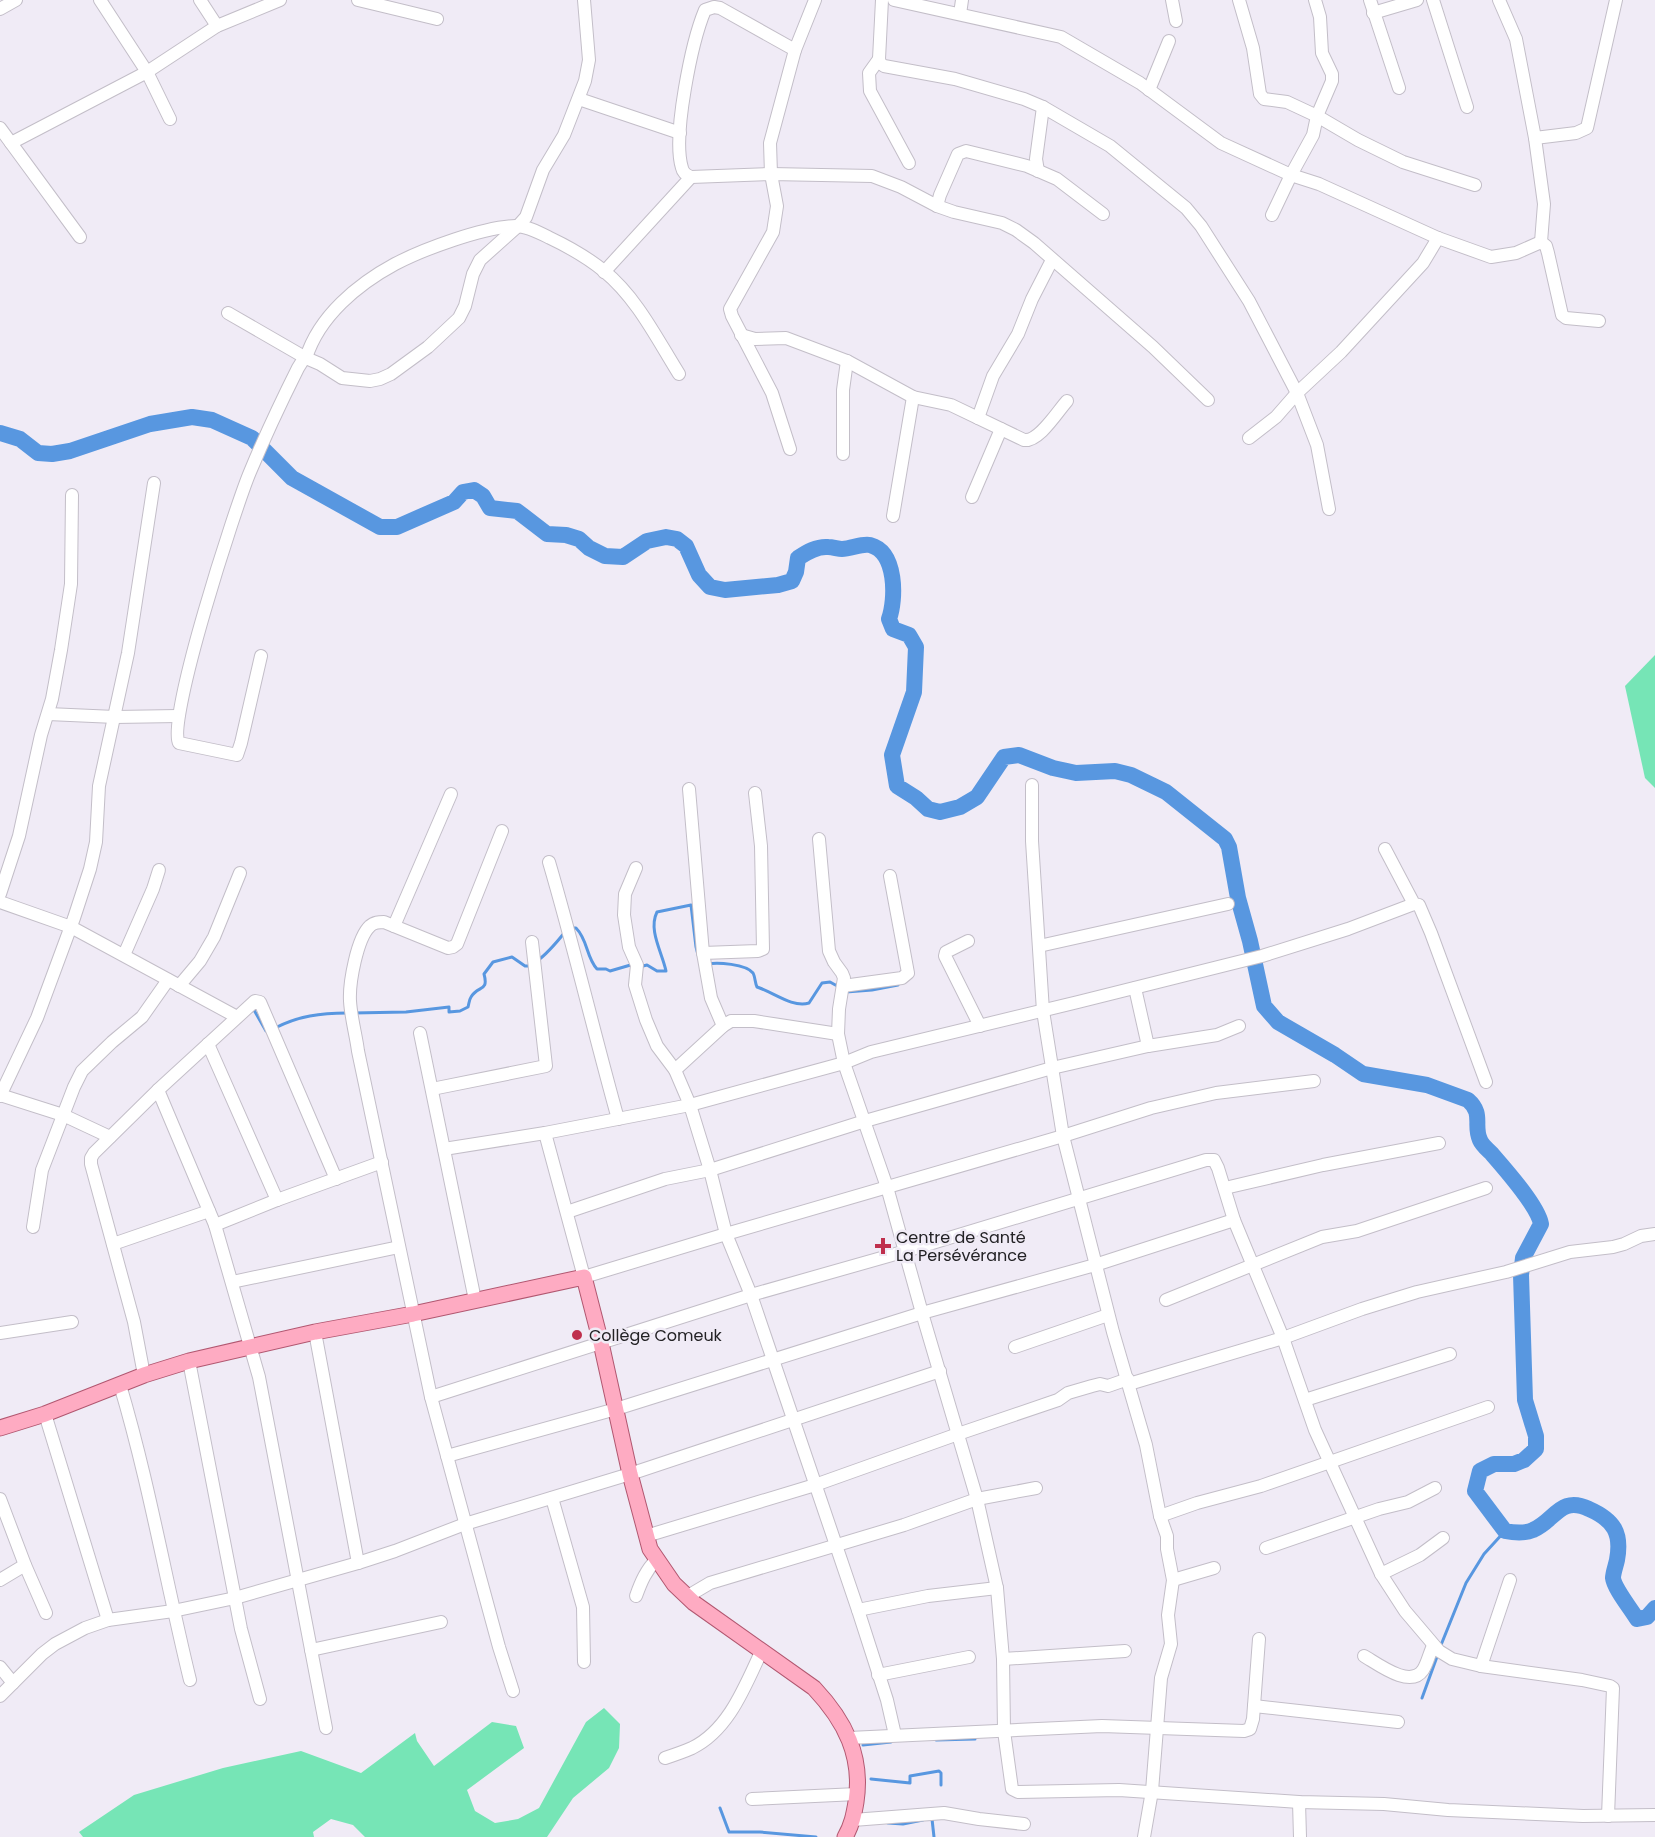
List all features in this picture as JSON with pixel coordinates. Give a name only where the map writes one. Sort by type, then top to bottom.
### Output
[{"type":"main road","points":[[0,1428],[45,1414],[144,1375],[189,1361],[315,1332],[413,1314],[584,1277],[650,1549],[674,1584],[814,1688],[840,1720],[855,1755],[858,1775],[853,1820],[845,1837]]},
{"type":"street","points":[[0,9],[16,0]]},
{"type":"street","points":[[100,0],[147,72],[170,119]]},
{"type":"street","points":[[200,0],[217,26]]},
{"type":"street","points":[[11,143],[147,72],[217,26],[280,0]]},
{"type":"street","points":[[357,0],[437,19]]},
{"type":"street","points":[[228,312],[342,378],[380,380],[429,347],[459,318],[465,306],[473,274],[480,260],[526,217],[543,170],[564,135],[585,81],[589,60],[584,0]]},
{"type":"street","points":[[790,449],[772,393],[730,309],[773,232],[777,206],[771,174],[770,143],[795,50],[815,0]]},
{"type":"street","points":[[882,0],[879,59],[884,66],[955,79],[1024,99],[1043,107],[1110,146],[1186,208],[1201,226],[1249,301],[1297,393],[1317,445],[1329,509]]},
{"type":"street","points":[[894,0],[1061,37],[1149,90],[1221,143],[1438,238],[1491,257],[1516,253],[1541,242]]},
{"type":"street","points":[[960,14],[962,0]]},
{"type":"street","points":[[1172,0],[1176,21]]},
{"type":"street","points":[[1239,0],[1253,48],[1260,94],[1264,99],[1287,102],[1403,162],[1475,185]]},
{"type":"street","points":[[1272,215],[1313,135],[1317,116],[1332,81],[1332,74],[1322,53],[1320,17],[1315,0]]},
{"type":"street","points":[[1370,0],[1399,88]]},
{"type":"street","points":[[1373,13],[1417,0]]},
{"type":"street","points":[[1433,0],[1467,108]]},
{"type":"street","points":[[1499,0],[1516,39],[1535,138],[1544,204],[1541,242]]},
{"type":"street","points":[[1535,138],[1576,133],[1587,128],[1616,0]]},
{"type":"street","points":[[795,50],[720,8],[705,10],[687,75],[680,133],[682,170],[691,177],[771,174],[872,176],[902,187],[937,206],[1002,223],[1034,243],[1153,347],[1208,400]]},
{"type":"street","points":[[1149,90],[1169,41]]},
{"type":"street","points":[[879,59],[869,74],[870,91],[909,164]]},
{"type":"street","points":[[579,99],[680,133]]},
{"type":"street","points":[[1038,171],[1036,159],[1043,107]]},
{"type":"street","points":[[0,128],[80,237]]},
{"type":"street","points":[[937,206],[958,154],[966,151],[1027,166],[1057,179],[1103,214]]},
{"type":"street","points":[[604,272],[691,177]]},
{"type":"street","points":[[261,656],[237,755],[179,743],[176,738],[178,716],[200,627],[241,497],[267,433],[314,340],[336,309],[378,273],[400,261],[461,238],[518,226],[536,231],[580,254],[604,272],[634,304],[680,374]]},
{"type":"street","points":[[1250,438],[1276,417],[1297,393],[1341,352],[1423,263],[1438,238]]},
{"type":"street","points":[[1541,242],[1546,246],[1562,315],[1566,318],[1599,321]]},
{"type":"street","points":[[978,418],[993,376],[1018,334],[1032,299],[1052,260]]},
{"type":"street","points":[[741,335],[755,339],[786,338],[847,360],[913,397],[951,405],[1024,440],[1039,435],[1067,401]]},
{"type":"street","points":[[843,454],[843,390],[847,360]]},
{"type":"street","points":[[893,516],[913,397]]},
{"type":"street","points":[[972,497],[1001,429]]},
{"type":"street","points":[[110,1137],[63,1115],[0,1095],[37,1018],[90,869],[96,842],[99,786],[115,717],[139,587],[154,483]]},
{"type":"street","points":[[0,894],[19,837],[62,650],[70,594],[72,495]]},
{"type":"street","points":[[48,714],[115,717],[178,716]]},
{"type":"street","points":[[1032,785],[1032,841],[1043,1011],[1063,1136],[1108,1315],[1146,1445],[1160,1516],[1167,1536],[1173,1580],[1168,1615],[1171,1644],[1161,1678],[1152,1791],[1144,1837]]},
{"type":"street","points":[[689,789],[703,953],[711,998],[723,1026]]},
{"type":"street","points":[[703,953],[763,949],[761,846],[755,793]]},
{"type":"street","points":[[394,926],[451,794]]},
{"type":"street","points":[[502,831],[457,944],[448,948],[384,922],[376,922],[371,926],[359,948],[350,990],[350,1003],[358,1051],[432,1397],[465,1524],[513,1691]]},
{"type":"street","points":[[819,838],[829,951],[842,973],[843,986],[838,1034],[844,1063],[866,1121],[906,1251],[977,1499],[996,1588],[1003,1659],[1004,1731],[1011,1785],[1015,1791],[1152,1791],[1299,1802],[1384,1804],[1448,1810],[1583,1816],[1655,1815]]},
{"type":"street","points":[[1385,849],[1414,904]]},
{"type":"street","points":[[549,862],[618,1119]]},
{"type":"street","points":[[636,868],[625,894],[624,915],[629,946],[637,965],[635,985],[645,1020],[657,1046],[675,1070],[690,1105],[726,1234],[750,1295],[858,1610],[895,1735]]},
{"type":"street","points":[[124,956],[159,870]]},
{"type":"street","points":[[33,1227],[42,1170],[82,1071],[200,961],[214,937],[240,873]]},
{"type":"street","points":[[843,986],[902,978],[908,973],[890,876]]},
{"type":"street","points":[[0,902],[71,927],[237,1017]]},
{"type":"street","points":[[1039,946],[1228,904]]},
{"type":"street","points":[[444,1149],[545,1133],[690,1105],[844,1063],[871,1052],[1262,956],[1347,929],[1414,904],[1419,905],[1431,933],[1486,1082]]},
{"type":"street","points":[[968,941],[946,952],[945,956],[980,1026]]},
{"type":"street","points":[[432,1089],[546,1066],[532,942]]},
{"type":"street","points":[[1135,988],[1148,1046]]},
{"type":"street","points":[[144,1375],[134,1322],[91,1164],[92,1158],[94,1153],[158,1090],[255,1000],[260,1002],[336,1179]]},
{"type":"street","points":[[675,1070],[731,1021],[754,1021],[838,1034]]},
{"type":"street","points":[[567,1212],[665,1179],[710,1170],[866,1121],[1052,1068],[1148,1046],[1217,1035],[1239,1026]]},
{"type":"street","points":[[420,1033],[475,1300]]},
{"type":"street","points":[[208,1044],[277,1200]]},
{"type":"street","points":[[545,1133],[584,1277],[1151,1108],[1204,1096],[1314,1081]]},
{"type":"street","points":[[158,1090],[215,1225],[250,1347],[267,1412],[326,1728]]},
{"type":"street","points":[[1225,1188],[1323,1165],[1438,1143]]},
{"type":"street","points":[[432,1397],[750,1295],[906,1251],[1206,1160],[1214,1160],[1234,1220],[1283,1338],[1329,1463],[1381,1574],[1405,1611],[1442,1654],[1481,1666],[1582,1680],[1612,1688],[1608,1816]]},
{"type":"street","points":[[215,1225],[382,1162]]},
{"type":"street","points":[[1166,1300],[1322,1237],[1357,1231],[1486,1188]]},
{"type":"street","points":[[113,1244],[209,1211]]},
{"type":"street","points":[[447,1456],[616,1409],[922,1313],[1095,1265],[1234,1220]]},
{"type":"street","points":[[646,1536],[815,1485],[1058,1400],[1068,1393],[1100,1384],[1108,1386],[1128,1381],[1283,1338],[1384,1302],[1417,1293],[1506,1272],[1570,1252],[1613,1247],[1641,1236],[1655,1234]]},
{"type":"street","points":[[232,1282],[399,1247]]},
{"type":"street","points":[[1015,1347],[1108,1315]]},
{"type":"street","points":[[0,1333],[72,1322]]},
{"type":"street","points":[[315,1332],[358,1563]]},
{"type":"street","points":[[1305,1400],[1450,1354]]},
{"type":"street","points":[[189,1361],[241,1629],[260,1699]]},
{"type":"street","points":[[0,1696],[55,1644],[108,1620],[173,1611],[235,1598],[298,1581],[395,1551],[465,1524],[630,1474],[939,1371]]},
{"type":"street","points":[[120,1385],[144,1471],[190,1680]]},
{"type":"street","points":[[1160,1516],[1197,1503],[1260,1486],[1488,1407]]},
{"type":"street","points":[[45,1414],[108,1620]]},
{"type":"street","points":[[688,1596],[710,1583],[904,1526],[977,1499],[1036,1488]]},
{"type":"street","points":[[1266,1548],[1379,1509],[1408,1502],[1435,1488]]},
{"type":"street","points":[[0,1498],[45,1612]]},
{"type":"street","points":[[552,1498],[583,1607],[584,1662]]},
{"type":"street","points":[[1381,1574],[1420,1555],[1443,1538]]},
{"type":"street","points":[[636,1596],[641,1581],[657,1559]]},
{"type":"street","points":[[0,1580],[25,1565]]},
{"type":"street","points":[[1173,1580],[1214,1568]]},
{"type":"street","points":[[1481,1666],[1510,1580]]},
{"type":"street","points":[[858,1610],[918,1598],[996,1588]]},
{"type":"street","points":[[311,1650],[441,1622]]},
{"type":"street","points":[[849,1738],[1102,1726],[1244,1731],[1250,1729],[1254,1706],[1259,1639]]},
{"type":"street","points":[[1364,1656],[1401,1676],[1410,1677],[1418,1675],[1424,1669],[1434,1646]]},
{"type":"street","points":[[665,1758],[693,1748],[714,1733],[729,1715],[762,1650]]},
{"type":"street","points":[[1003,1659],[1125,1652]]},
{"type":"street","points":[[878,1675],[969,1657]]},
{"type":"street","points":[[0,1667],[13,1683]]},
{"type":"street","points":[[1254,1706],[1398,1722]]},
{"type":"street","points":[[753,1798],[857,1794]]},
{"type":"street","points":[[1299,1802],[1300,1837]]},
{"type":"street","points":[[853,1820],[944,1813],[1024,1824]]},
{"type":"green space","points":[[1655,655],[1655,788],[1645,778],[1625,686]]},
{"type":"green space","points":[[604,1708],[620,1724],[619,1748],[609,1768],[573,1798],[547,1837],[365,1837],[353,1825],[331,1819],[313,1832],[314,1837],[83,1837],[79,1832],[134,1795],[223,1768],[301,1751],[361,1773],[415,1733],[417,1741],[434,1766],[492,1722],[516,1726],[524,1748],[467,1790],[475,1811],[495,1823],[518,1819],[539,1808],[586,1722]]},
{"type":"waterway","points":[[0,433],[20,439],[38,453],[52,454],[70,451],[150,424],[192,417],[212,420],[252,438],[292,478],[380,527],[397,527],[454,502],[463,492],[474,490],[483,496],[490,508],[517,511],[547,534],[566,535],[579,539],[589,548],[605,556],[623,557],[647,541],[666,537],[677,539],[686,546],[699,575],[710,587],[725,590],[778,585],[792,581],[798,558],[816,548],[845,549],[870,545],[879,549],[890,566],[892,577],[893,600],[889,619],[893,629],[909,635],[916,647],[914,692],[892,755],[897,786],[928,809],[940,812],[960,807],[977,797],[1004,757],[1019,755],[1053,768],[1076,773],[1115,771],[1131,775],[1166,792],[1225,839],[1229,847],[1238,898],[1264,1006],[1278,1022],[1363,1074],[1427,1085],[1468,1100],[1473,1105],[1476,1110],[1478,1135],[1481,1142],[1528,1198],[1541,1224],[1523,1258],[1521,1275],[1525,1400],[1536,1436],[1536,1449],[1524,1460],[1514,1464],[1494,1464],[1480,1471],[1475,1491],[1505,1531],[1519,1533],[1533,1530],[1564,1507],[1571,1505],[1598,1513],[1610,1523],[1617,1535],[1618,1551],[1613,1578],[1616,1587],[1637,1619],[1647,1617],[1655,1608]]},
{"type":"waterway","points":[[639,967],[647,965],[657,971],[666,971],[655,934],[657,912],[691,905],[698,955]]},
{"type":"waterway","points":[[570,928],[576,928],[580,933],[597,969],[610,971],[634,964]]},
{"type":"waterway","points":[[537,961],[565,932]]},
{"type":"waterway","points":[[353,1013],[406,1012],[449,1007],[449,1012],[460,1011],[468,1007],[470,998],[484,986],[484,974],[493,962],[512,957],[525,966],[533,966]]},
{"type":"waterway","points":[[708,964],[718,963],[749,970],[753,973],[757,987],[796,1003],[809,1003],[822,983],[830,982],[839,987]]},
{"type":"waterway","points":[[846,992],[898,985]]},
{"type":"waterway","points":[[250,1012],[254,1010],[266,1031],[269,1031]]},
{"type":"waterway","points":[[275,1028],[310,1016],[347,1013]]},
{"type":"waterway","points":[[1441,1645],[1466,1583],[1484,1554],[1505,1531]]},
{"type":"waterway","points":[[1422,1698],[1438,1654]]},
{"type":"waterway","points":[[936,1740],[975,1739]]},
{"type":"waterway","points":[[863,1745],[891,1742]]},
{"type":"waterway","points":[[871,1779],[910,1783],[910,1776],[939,1771],[941,1785]]},
{"type":"waterway","points":[[720,1808],[729,1832],[816,1837]]},
{"type":"waterway","points":[[932,1819],[934,1837]]},
{"type":"waterway","points":[[888,1823],[903,1824],[923,1820]]},
{"type":"place","name":"Centre de Santé La Persévérance","points":[[883,1246]]},
{"type":"place","name":"Collège Comeuk","points":[[577,1335]]}]
